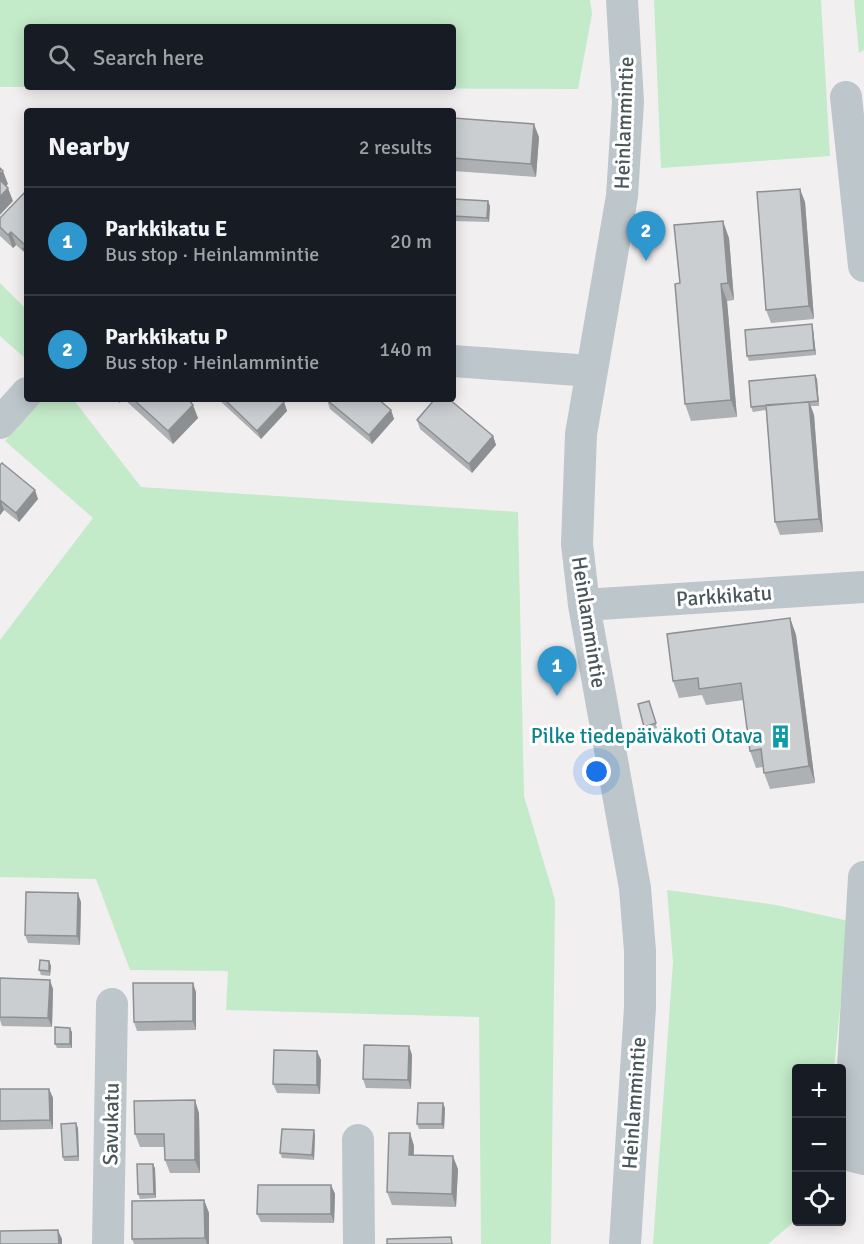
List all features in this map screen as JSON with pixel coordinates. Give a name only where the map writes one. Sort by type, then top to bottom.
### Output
[{"type":"street","name":"Heinlammintie","points":[[622,0],[628,102],[622,196],[581,434],[577,492],[577,544],[584,605],[634,888],[640,951],[640,1007],[625,1244]]},
{"type":"street","points":[[846,97],[864,266]]},
{"type":"street","points":[[456,361],[591,370]]},
{"type":"street","points":[[0,423],[24,396]]},
{"type":"street","name":"Parkkikatu","points":[[584,605],[864,587]]},
{"type":"street","points":[[856,1157],[864,876]]},
{"type":"street","name":"Savukatu","points":[[108,1244],[112,1004]]},
{"type":"street","points":[[358,1140],[359,1244]]},
{"type":"green space","points":[[0,0],[590,0],[592,14],[578,89],[456,89],[456,24],[24,24],[24,87],[0,87]]},
{"type":"green space","points":[[654,0],[821,0],[830,156],[661,168]]},
{"type":"green space","points":[[854,0],[864,0],[864,50],[859,53]]},
{"type":"green space","points":[[0,283],[24,307],[24,357],[0,336]]},
{"type":"green space","points":[[39,402],[75,402],[141,487],[518,512],[524,796],[555,900],[551,1244],[481,1244],[479,1017],[226,1010],[228,971],[130,970],[96,879],[0,877],[0,640],[93,518],[5,441]]},
{"type":"green space","points":[[667,890],[776,905],[849,921],[834,1064],[792,1064],[792,1223],[768,1244],[653,1244],[673,962]]},
{"type":"building","points":[[456,118],[534,124],[531,164],[456,158]]},
{"type":"building","points":[[0,180],[8,188],[0,197]]},
{"type":"building","points":[[800,189],[809,306],[766,310],[757,192]]},
{"type":"building","points":[[24,193],[24,244],[11,232],[8,235],[0,227],[0,218]]},
{"type":"building","points":[[456,199],[488,201],[487,218],[456,216]]},
{"type":"building","points":[[723,221],[728,283],[721,284],[731,400],[685,404],[675,284],[680,283],[674,225]]},
{"type":"building","points":[[812,324],[814,350],[747,356],[745,330]]},
{"type":"building","points":[[815,375],[818,401],[751,407],[749,381]]},
{"type":"building","points":[[136,402],[190,402],[193,405],[168,431]]},
{"type":"building","points":[[227,402],[284,402],[257,431]]},
{"type":"building","points":[[329,402],[382,402],[391,410],[369,435]]},
{"type":"building","points":[[432,402],[453,402],[493,436],[469,464],[417,420]]},
{"type":"building","points":[[809,402],[819,519],[775,522],[766,405]]},
{"type":"building","points":[[2,463],[35,490],[16,513],[1,501],[0,503],[0,465]]},
{"type":"building","name":"Pilke tiedepäiväkoti Otava","points":[[790,618],[809,766],[764,773],[761,749],[750,751],[741,683],[699,689],[698,678],[673,681],[667,634]]},
{"type":"building","points":[[649,701],[656,723],[644,727],[638,704]]},
{"type":"building","points":[[26,892],[78,893],[77,936],[25,935]]},
{"type":"building","points":[[40,960],[49,961],[49,971],[39,970]]},
{"type":"building","points":[[0,978],[50,980],[48,1018],[0,1017]]},
{"type":"building","points":[[133,983],[193,983],[193,1021],[134,1022]]},
{"type":"building","points":[[55,1027],[70,1028],[70,1044],[55,1044]]},
{"type":"building","points":[[364,1045],[409,1046],[408,1080],[363,1079]]},
{"type":"building","points":[[274,1050],[317,1051],[317,1085],[273,1084]]},
{"type":"building","points":[[0,1089],[49,1089],[50,1120],[0,1121]]},
{"type":"building","points":[[195,1100],[195,1160],[165,1160],[164,1134],[135,1134],[134,1101]]},
{"type":"building","points":[[418,1103],[443,1103],[442,1124],[417,1124]]},
{"type":"building","points":[[76,1123],[78,1156],[63,1157],[61,1124]]},
{"type":"building","points":[[282,1129],[314,1130],[312,1155],[280,1153]]},
{"type":"building","points":[[389,1133],[410,1133],[409,1155],[453,1156],[452,1194],[387,1192]]},
{"type":"building","points":[[137,1164],[153,1164],[154,1194],[138,1194]]},
{"type":"building","points":[[258,1185],[331,1185],[331,1214],[257,1214]]},
{"type":"building","points":[[204,1200],[205,1238],[132,1239],[132,1201]]},
{"type":"building","points":[[58,1230],[59,1244],[0,1244],[0,1231]]},
{"type":"building","points":[[451,1237],[452,1244],[387,1244],[387,1239]]},
{"type":"place","name":"Parkkikatu P","points":[[646,261]]},
{"type":"place","name":"Parkkikatu E","points":[[557,696]]},
{"type":"place","name":"Pilke tiedepäiväkoti Otava","points":[[781,736]]}]
